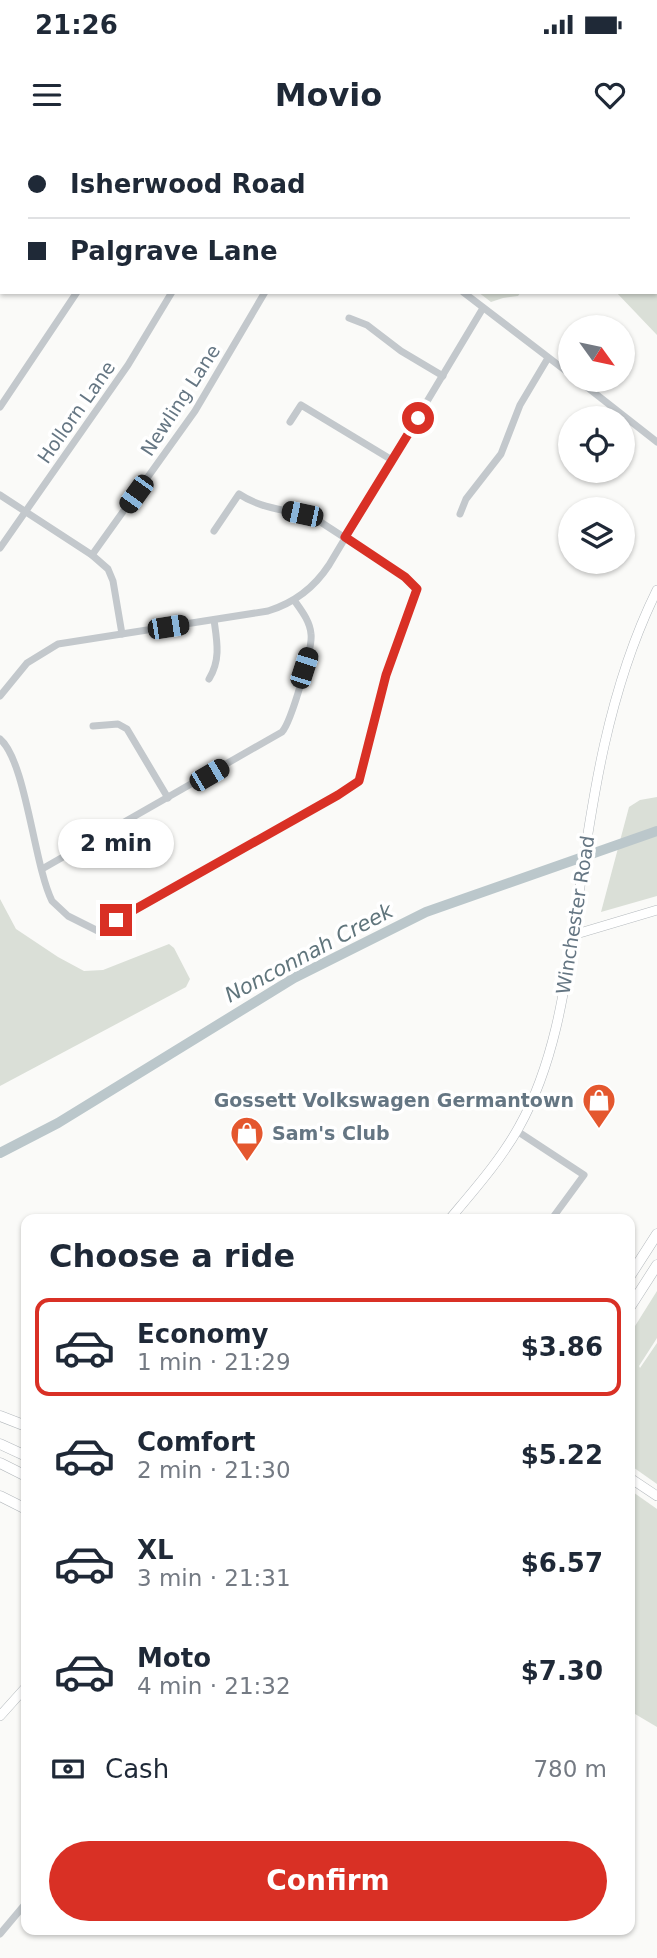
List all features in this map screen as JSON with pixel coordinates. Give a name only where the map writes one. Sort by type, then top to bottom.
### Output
[{"type":"highway","points":[[635,1268],[657,1234]]},
{"type":"highway","points":[[635,1299],[657,1265]]},
{"type":"highway","points":[[0,1416],[21,1424]]},
{"type":"highway","points":[[0,1444],[21,1454]]},
{"type":"highway","points":[[0,1463],[21,1474]]},
{"type":"highway","points":[[0,1496],[21,1506]]},
{"type":"main road","name":"Winchester Road","points":[[455,1214],[493,1168],[517,1131],[551,1045],[560,1010],[606,733],[622,676],[657,590]]},
{"type":"main road","points":[[573,935],[657,910]]},
{"type":"main road","points":[[635,1481],[657,1496]]},
{"type":"main road","points":[[0,1716],[21,1693]]},
{"type":"street","points":[[0,407],[76,294]]},
{"type":"street","name":"Hollorn Lane","points":[[0,548],[128,365],[171,294]]},
{"type":"street","name":"Newling Lane","points":[[92,555],[195,411],[264,294]]},
{"type":"street","points":[[466,294],[558,365]]},
{"type":"street","points":[[0,696],[21,668],[46,649],[68,642],[268,611],[294,600],[319,579],[483,308]]},
{"type":"street","points":[[349,318],[367,325],[396,347],[443,376]]},
{"type":"street","points":[[460,514],[466,499],[501,454],[520,405],[548,358]]},
{"type":"street","points":[[593,392],[657,442]]},
{"type":"street","points":[[290,422],[307,396]]},
{"type":"street","points":[[301,405],[393,460]]},
{"type":"street","points":[[0,739],[15,764],[49,895],[54,904],[77,922],[98,931],[359,781],[386,675],[417,589],[405,577],[315,519],[254,504],[239,494],[214,531]]},
{"type":"street","points":[[0,495],[105,565],[112,578],[122,634]]},
{"type":"street","points":[[41,869],[271,739],[287,727],[311,638],[310,627],[294,600]]},
{"type":"street","points":[[209,679],[216,665],[218,652],[214,620]]},
{"type":"street","points":[[93,726],[118,724],[127,729],[168,798]]},
{"type":"street","points":[[517,1131],[584,1175],[555,1214]]},
{"type":"street","points":[[0,1934],[21,1909]]},
{"type":"shaded area","points":[[481,294],[520,294],[518,296],[491,302]]},
{"type":"shaded area","points":[[618,294],[657,294],[657,335]]},
{"type":"shaded area","points":[[657,797],[657,896],[601,912],[629,807],[640,800]]},
{"type":"shaded area","points":[[0,899],[16,929],[84,971],[103,970],[169,944],[174,948],[190,979],[186,987],[0,1086]]},
{"type":"shaded area","points":[[657,1291],[657,1338],[639,1366],[640,1368],[657,1343],[657,1484],[635,1469],[635,1326]]},
{"type":"shaded area","points":[[635,1494],[657,1509],[657,1727],[635,1714]]},
{"type":"waterway","name":"Nonconnah Creek","points":[[0,1153],[58,1123],[294,978],[426,912],[657,831]]},
{"type":"place","name":"Gossett Volkswagen Germantown","points":[[599,1130]]},
{"type":"place","name":"Sam's Club","points":[[247,1163]]},
{"type":"route","points":[[116,920],[359,781],[386,675],[417,589],[405,577],[345,537],[418,418]]}]
